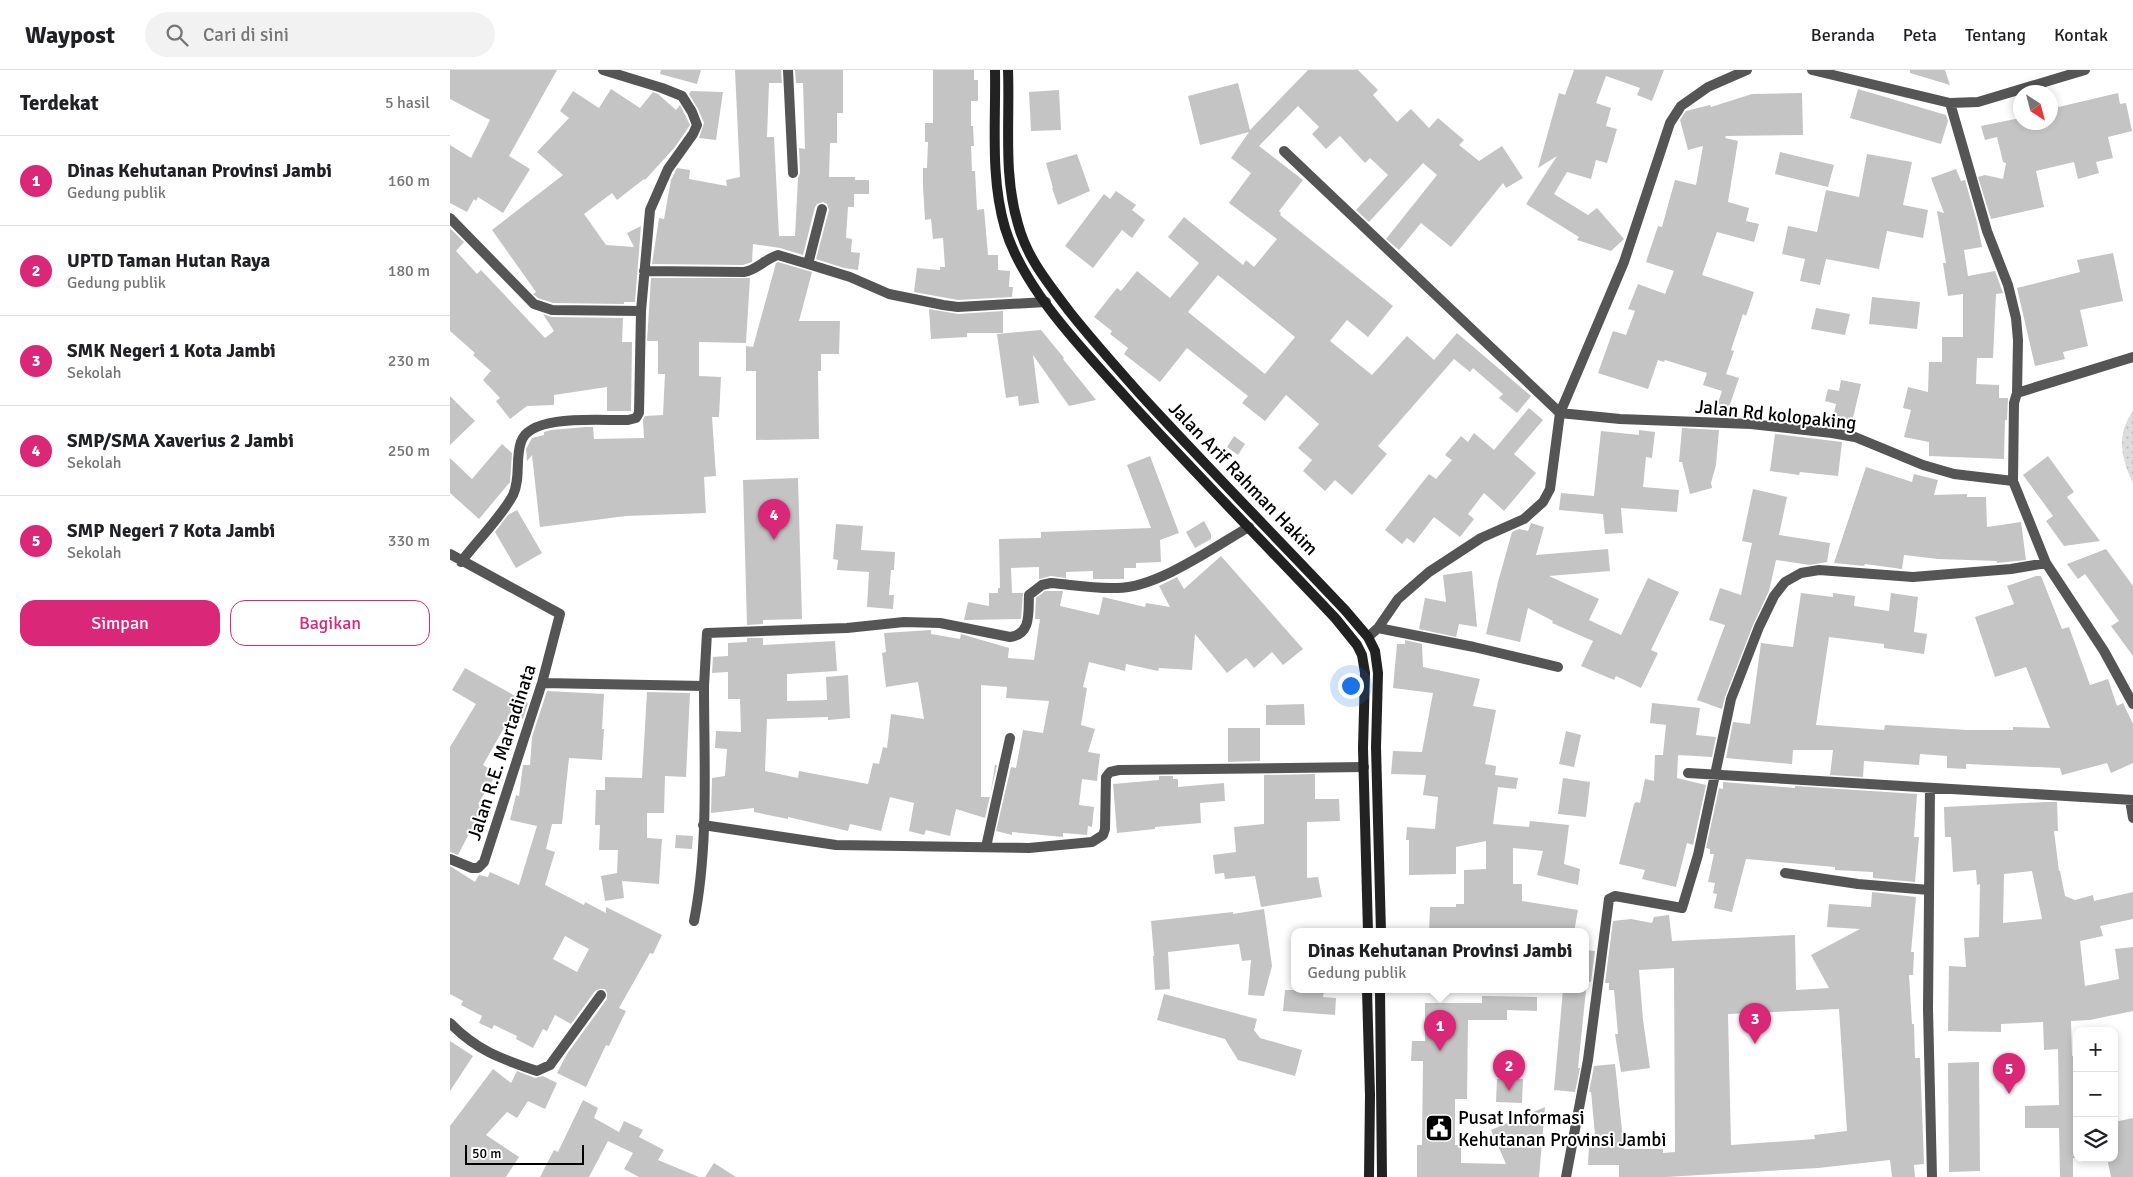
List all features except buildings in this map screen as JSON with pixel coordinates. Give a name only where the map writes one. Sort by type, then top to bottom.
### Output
[{"type":"main road","name":"Jalan Arif Rahman Hakim","points":[[995,70],[995,158],[998,197],[1005,228],[1017,259],[1030,283],[1087,354],[1336,619],[1357,644],[1362,655],[1365,673],[1363,748],[1368,928]]},
{"type":"main road","name":"Jalan Arif Rahman Hakim","points":[[1008,70],[1008,157],[1011,195],[1028,253],[1042,276],[1097,346],[1346,610],[1368,637],[1375,651],[1378,673],[1376,747],[1381,928]]},
{"type":"main road","points":[[1218,495],[1228,486]]},
{"type":"main road","points":[[1365,673],[1378,673]]},
{"type":"main road","points":[[1363,748],[1376,747]]},
{"type":"main road","points":[[1367,993],[1370,1095],[1369,1177]]},
{"type":"main road","points":[[1380,993],[1383,1096],[1382,1177]]},
{"type":"street","points":[[450,554],[461,562],[512,495],[518,482],[520,443],[524,435],[534,427],[548,422],[636,418],[639,413],[641,311],[650,210],[668,169],[693,134],[696,125],[692,112],[682,96],[603,70]]},
{"type":"street","points":[[788,70],[793,173]]},
{"type":"street","points":[[1368,637],[1378,628],[1398,599],[1429,572],[1481,538],[1524,519],[1543,502],[1550,489],[1560,413],[1624,262],[1670,123],[1681,106],[1708,87],[1746,70]]},
{"type":"street","points":[[1812,70],[1950,103],[1978,102],[2085,70]]},
{"type":"street","points":[[1950,103],[1987,231],[2008,285],[2012,301],[2018,340],[2014,403],[2013,481],[2046,563],[2104,651],[2133,704]]},
{"type":"street","points":[[1284,151],[1560,413]]},
{"type":"street","points":[[808,264],[822,210]]},
{"type":"street","points":[[450,218],[534,304],[552,310],[641,311]]},
{"type":"street","points":[[644,271],[744,272],[752,271],[778,255],[850,277],[889,294],[943,305],[958,307],[1046,302]]},
{"type":"street","points":[[2016,394],[2133,357]]},
{"type":"street","name":"Jalan Rd kolopaking","points":[[1560,413],[1620,419],[1751,424],[1832,433],[1855,437],[1923,465],[1954,474],[2013,481]]},
{"type":"street","points":[[694,921],[698,900],[703,825],[704,686],[707,633],[847,628],[904,622],[940,623],[1010,638],[1017,636],[1026,628],[1029,595],[1042,586],[1051,583],[1118,588],[1150,581],[1249,527]]},
{"type":"street","name":"Jalan R.E. Martadinata","points":[[450,860],[472,868],[478,868],[484,862],[542,684],[560,614],[461,562]]},
{"type":"street","points":[[1566,1177],[1588,1060],[1610,899],[1615,896],[1682,908],[1698,855],[1731,699],[1759,627],[1774,596],[1785,582],[1800,573],[1819,570],[1913,577],[2011,569],[2046,563]]},
{"type":"street","points":[[1378,628],[1474,647],[1558,667]]},
{"type":"street","points":[[542,684],[704,686]]},
{"type":"street","points":[[986,847],[1010,738]]},
{"type":"street","points":[[703,825],[836,845],[1029,848],[1092,842],[1099,839],[1105,829],[1106,777],[1110,772],[1119,770],[1364,767]]},
{"type":"street","points":[[1688,773],[2132,800],[2133,818]]},
{"type":"street","points":[[1930,788],[1928,1009],[1932,1177]]},
{"type":"street","points":[[1785,873],[1858,884],[1929,890]]},
{"type":"street","points":[[450,1023],[463,1036],[492,1055],[537,1071],[550,1065],[601,995]]},
{"type":"shaded area","points":[[2133,411],[2133,483],[2123,456],[2122,438],[2124,429]]},
{"type":"place","name":"SMP/SMA Xaverius 2 Jambi","points":[[774,540]]},
{"type":"place","name":"SMK Negeri 1 Kota Jambi","points":[[1755,1044]]},
{"type":"place","name":"Dinas Kehutanan Provinsi Jambi","points":[[1440,1051]]},
{"type":"place","name":"UPTD Taman Hutan Raya","points":[[1509,1091]]},
{"type":"place","name":"SMP Negeri 7 Kota Jambi","points":[[2009,1094]]},
{"type":"place","name":"Pusat Informasi Kehutanan Provinsi Jambi","points":[[1439,1128]]}]
